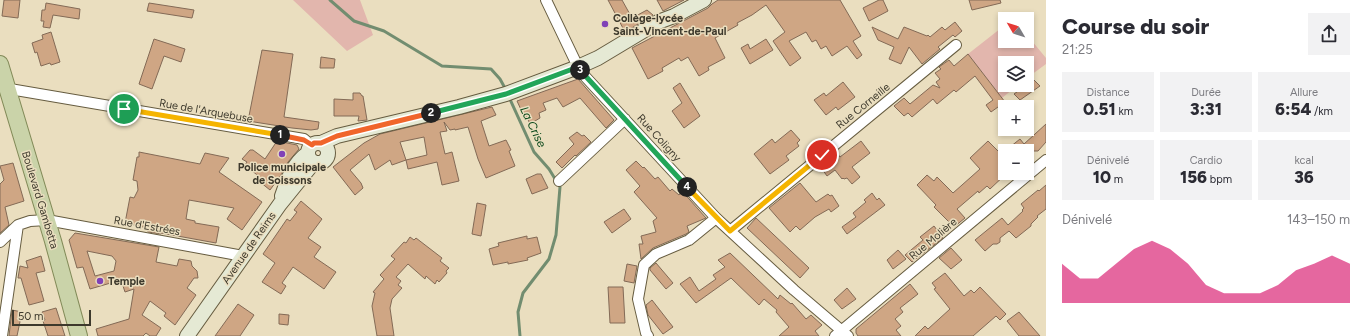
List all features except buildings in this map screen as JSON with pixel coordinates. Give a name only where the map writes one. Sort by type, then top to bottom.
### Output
[{"type":"main road","points":[[316,151],[337,136],[510,92],[578,67],[598,58],[658,22],[674,16],[704,0]]},
{"type":"main road","name":"Boulevard Gambetta","points":[[0,64],[4,88],[47,220],[79,336]]},
{"type":"main road","name":"Avenue de Reims","points":[[187,336],[280,204],[288,180],[295,166],[300,159],[316,151]]},
{"type":"street","name":"Rue Coligny","points":[[546,0],[580,71],[716,218],[841,334]]},
{"type":"street","name":"Rue Corneille","points":[[730,231],[956,45]]},
{"type":"street","name":"Rue de l'Arquebuse","points":[[4,88],[304,140],[316,151]]},
{"type":"street","points":[[559,181],[625,119]]},
{"type":"street","name":"Rue Molière","points":[[841,334],[1046,160]]},
{"type":"street","points":[[648,336],[638,299],[644,265],[656,254],[689,240],[716,218]]},
{"type":"street","name":"Rue d'Estrées","points":[[18,225],[30,221],[47,220],[243,256]]},
{"type":"street","points":[[0,242],[18,225]]},
{"type":"street","points":[[2,336],[18,225]]},
{"type":"shaded area","points":[[293,0],[360,0],[373,35],[347,51]]},
{"type":"shaded area","points":[[998,30],[998,48],[1034,48],[1034,43],[1046,58],[1046,64],[1034,73],[1034,56],[998,56],[998,92],[1009,92],[1002,98],[968,54]]},
{"type":"waterway","name":"La Crise","points":[[330,0],[354,21],[384,31],[442,66],[491,69],[500,79],[506,90]]},
{"type":"waterway","name":"La Crise","points":[[509,97],[534,152],[549,169],[560,187],[556,235],[549,259],[523,293],[518,312],[520,336]]},
{"type":"place","name":"Collège-lycée Saint-Vincent-de-Paul","points":[[605,24]]},
{"type":"place","name":"Police municipale de Soissons","points":[[282,154]]},
{"type":"place","name":"Temple","points":[[100,281]]},
{"type":"route","points":[[124,109],[304,140],[312,145],[314,143],[321,143],[337,136],[459,107],[506,94],[578,67],[580,71],[674,173],[730,231],[822,155]]}]
